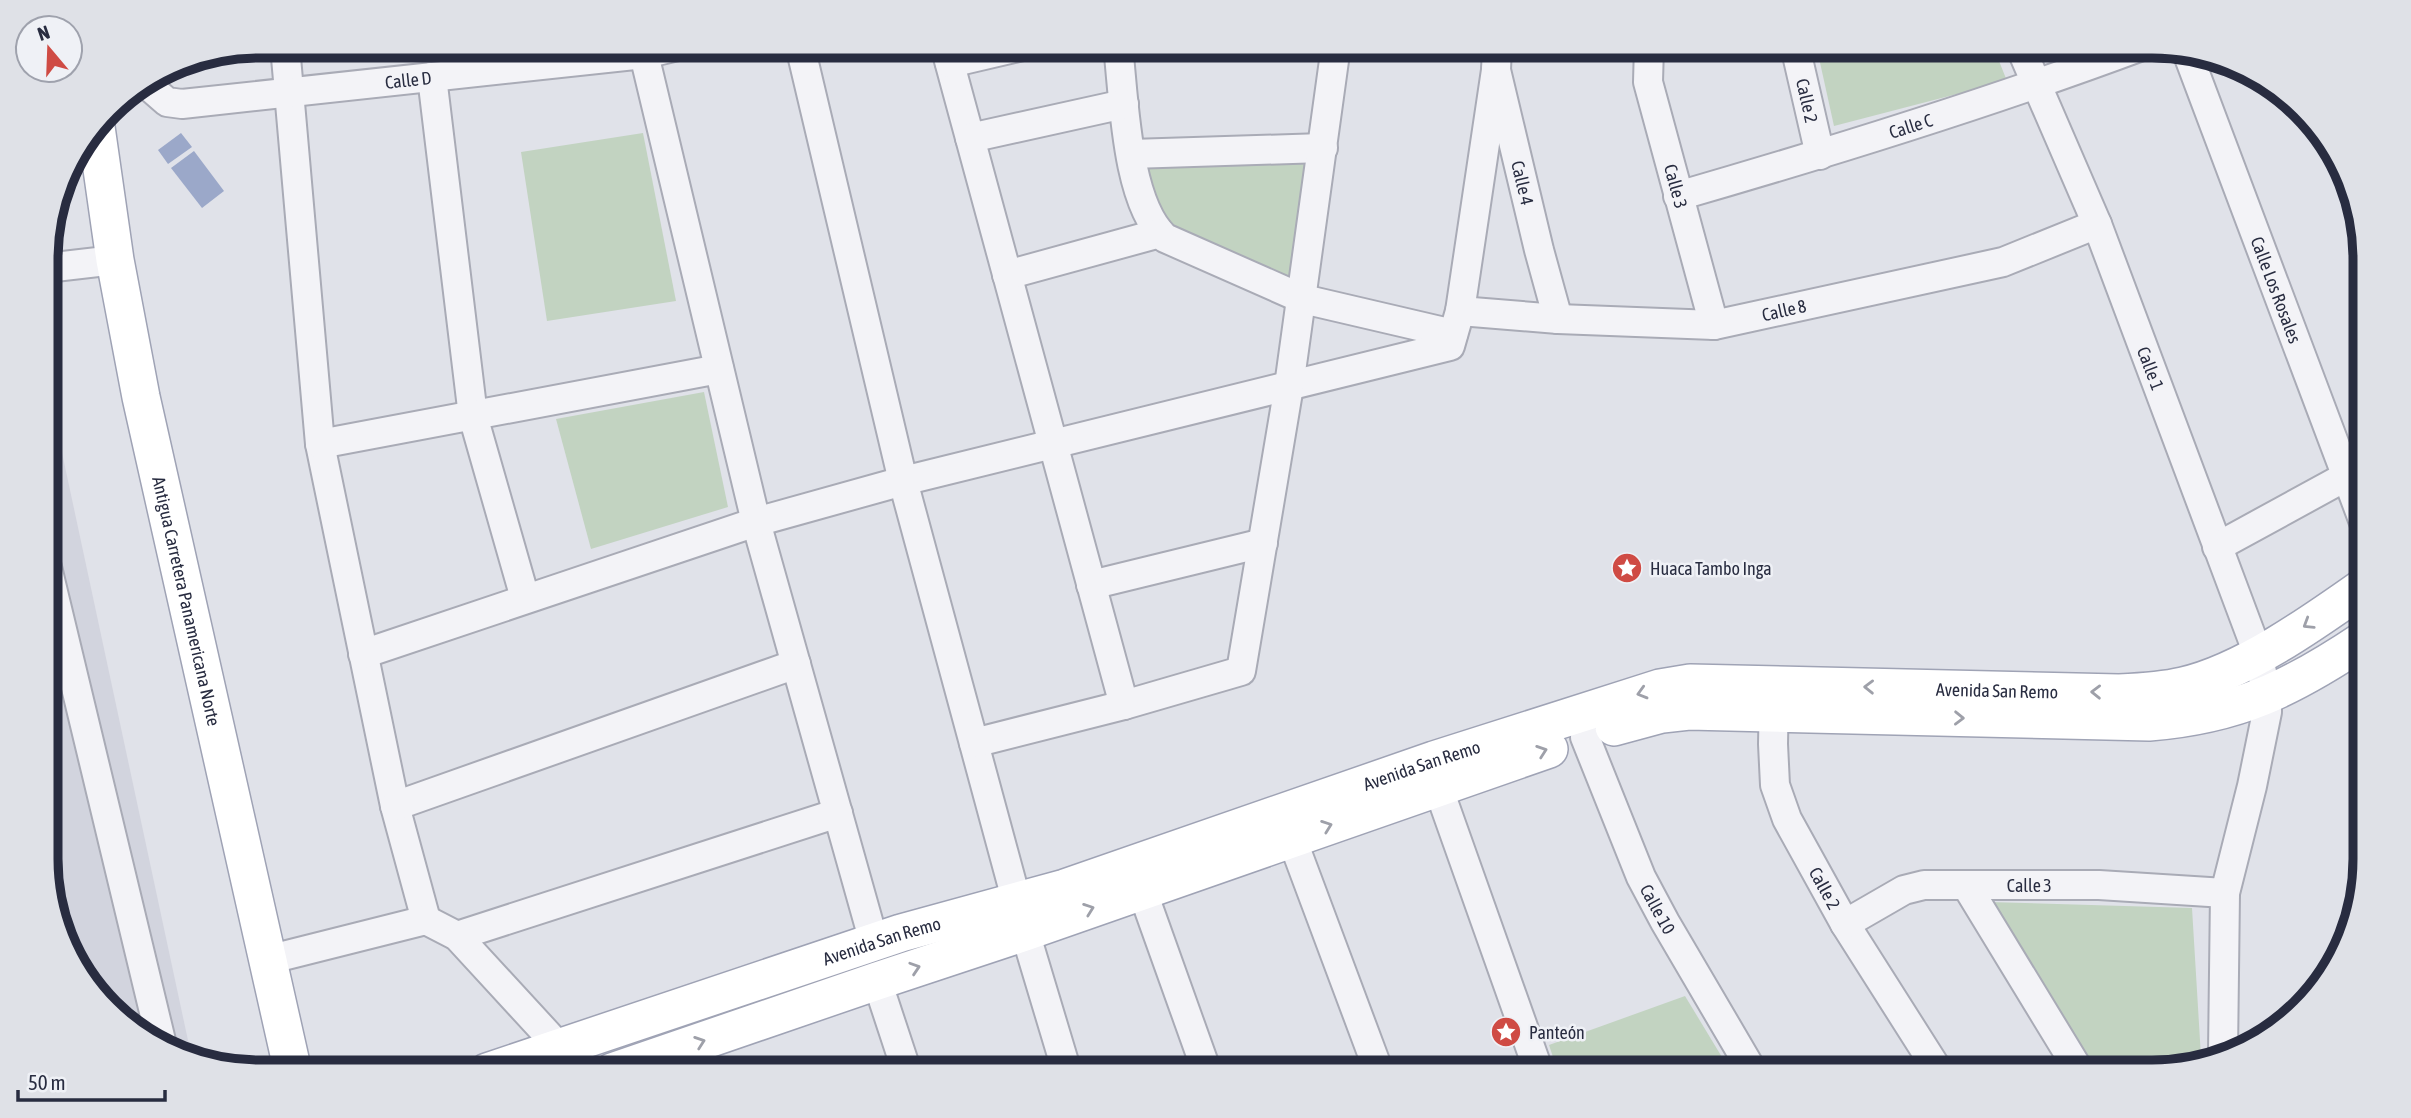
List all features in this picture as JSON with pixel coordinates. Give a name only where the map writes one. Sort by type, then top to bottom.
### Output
[{"type":"main road","name":"Antigua Carretera Panamericana Norte","points":[[98,138],[115,260],[141,397],[290,1060]]},
{"type":"main road","name":"Avenida San Remo","points":[[647,1060],[877,981],[1021,918],[1142,890],[1628,722],[1662,714],[1774,699],[2151,692],[2222,672],[2353,599]]},
{"type":"main road","name":"Avenida San Remo","points":[[526,1060],[874,942],[966,914],[1021,918],[1065,888],[1434,760],[1660,688],[1690,684],[1774,699],[2149,722],[2228,710],[2291,685],[2353,647]]},
{"type":"street","points":[[286,58],[320,444],[395,806],[426,920]]},
{"type":"street","name":"Calle D","points":[[152,89],[167,102],[182,104],[580,58]]},
{"type":"street","points":[[645,58],[756,522],[874,942]]},
{"type":"street","points":[[803,58],[903,481],[1021,918],[1063,1060]]},
{"type":"street","points":[[949,58],[1124,705]]},
{"type":"street","points":[[1007,275],[1160,233],[1141,199],[1131,154],[1119,58]]},
{"type":"street","points":[[974,743],[1124,705],[1241,671],[1303,299],[1334,58]]},
{"type":"street","points":[[363,654],[756,522],[903,481],[1450,346],[1457,323],[1497,58]]},
{"type":"street","name":"Calle 4","points":[[1497,58],[1539,250],[1558,319]]},
{"type":"street","name":"Calle 3","points":[[1649,58],[1648,82],[1714,325]]},
{"type":"street","name":"Calle 2","points":[[1798,58],[1820,155]]},
{"type":"street","name":"Calle 1","points":[[2026,58],[2097,224],[2258,654],[2267,695],[2267,712],[2252,786],[2225,893],[2223,1047]]},
{"type":"street","name":"Calle C","points":[[1678,196],[1820,155],[2036,85],[2109,58]]},
{"type":"street","name":"Calle Los Rosales","points":[[2191,62],[2353,497]]},
{"type":"street","points":[[432,77],[473,416],[525,598]]},
{"type":"street","points":[[970,138],[1125,104]]},
{"type":"street","points":[[1131,154],[1323,148]]},
{"type":"street","name":"Calle 8","points":[[1160,233],[1303,299],[1457,323],[1558,319],[1714,325],[2003,262],[2097,224]]},
{"type":"street","points":[[58,267],[115,260]]},
{"type":"street","points":[[320,444],[719,369]]},
{"type":"street","points":[[2217,547],[2345,477]]},
{"type":"street","points":[[1091,585],[1262,543]]},
{"type":"street","points":[[58,613],[159,1034]]},
{"type":"street","points":[[395,806],[796,664]]},
{"type":"street","name":"Calle 2","points":[[1774,699],[1775,785],[1787,819],[1845,924],[1931,1060]]},
{"type":"street","name":"Calle 10","points":[[1585,737],[1642,877],[1665,922],[1747,1060]]},
{"type":"street","points":[[1438,787],[1535,1060]]},
{"type":"street","points":[[457,936],[838,813]]},
{"type":"street","points":[[1292,839],[1375,1060]]},
{"type":"street","name":"Calle 3","points":[[1845,924],[1904,890],[1924,885],[2099,885],[2225,893]]},
{"type":"street","points":[[1966,885],[2073,1060]]},
{"type":"street","points":[[1142,890],[1203,1060]]},
{"type":"street","points":[[267,960],[426,920],[457,936],[561,1049]]},
{"type":"street","points":[[877,981],[903,1060]]},
{"type":"shaded area","points":[[58,434],[190,1048],[136,1019],[116,1002],[99,982],[73,936],[59,886]]},
{"type":"green space","points":[[1819,58],[1998,58],[2007,81],[1834,126]]},
{"type":"green space","points":[[643,133],[676,301],[547,321],[521,152]]},
{"type":"green space","points":[[1310,155],[1295,282],[1161,219],[1142,159]]},
{"type":"green space","points":[[704,392],[728,507],[591,549],[556,419]]},
{"type":"green space","points":[[1988,902],[2192,908],[2201,1054],[2166,1060],[2084,1060]]},
{"type":"green space","points":[[1685,996],[1724,1060],[1554,1060],[1549,1045]]},
{"type":"water","points":[[181,133],[192,147],[168,164],[158,150]]},
{"type":"water","points":[[194,151],[224,191],[202,208],[171,168]]},
{"type":"place","name":"Huaca Tambo Inga","points":[[1627,568]]},
{"type":"place","name":"Panteón","points":[[1506,1032]]}]
